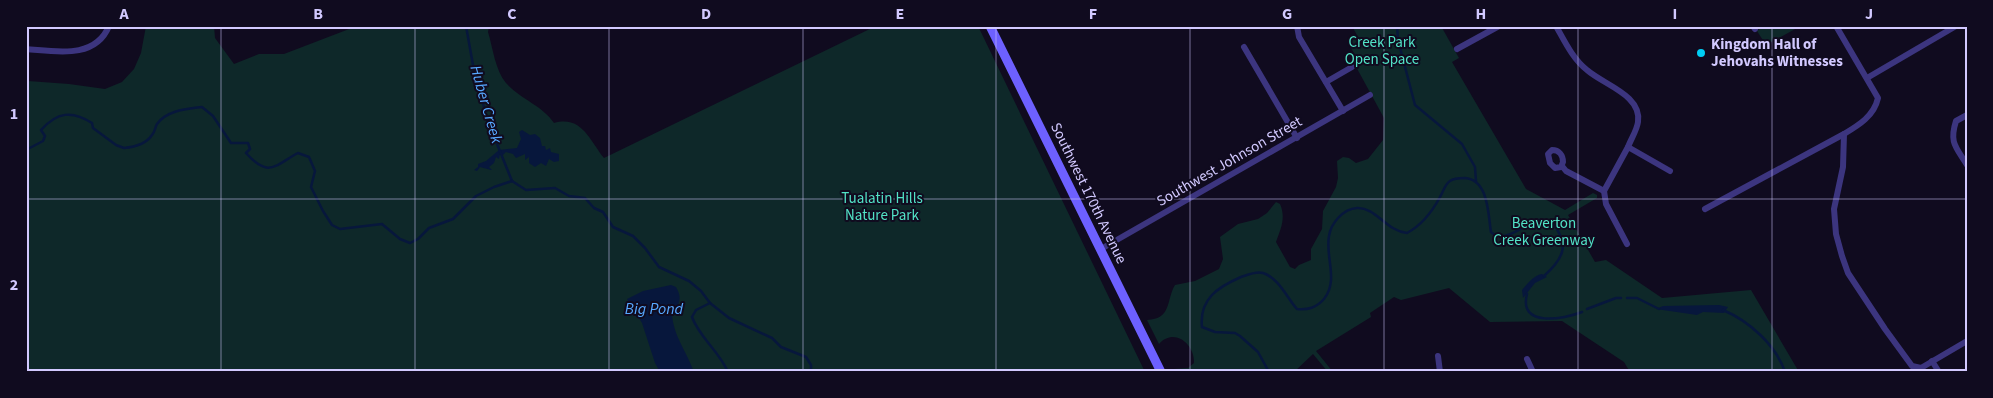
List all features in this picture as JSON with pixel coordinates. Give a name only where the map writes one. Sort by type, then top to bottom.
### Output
[{"type":"main road","name":"Southwest 170th Avenue","points":[[990,26],[1161,372]]},
{"type":"street","points":[[26,49],[80,51],[99,40],[109,26]]},
{"type":"street","points":[[1297,26],[1299,37],[1343,111]]},
{"type":"street","points":[[1457,49],[1499,26]]},
{"type":"street","points":[[1556,26],[1577,61],[1594,75],[1632,99],[1638,110],[1638,122],[1628,147],[1604,191],[1606,204],[1627,244]]},
{"type":"street","points":[[1705,209],[1844,134],[1862,122],[1876,106],[1878,98],[1836,26]]},
{"type":"street","points":[[1867,78],[1956,26]]},
{"type":"street","points":[[1244,47],[1297,138]]},
{"type":"street","points":[[1326,82],[1352,67]]},
{"type":"street","name":"Southwest Johnson Street","points":[[1101,249],[1370,95]]},
{"type":"street","points":[[1967,115],[1956,121],[1952,134],[1953,142],[1967,166]]},
{"type":"street","points":[[1844,134],[1843,167],[1834,209],[1836,234],[1848,273],[1908,363],[1916,368],[1967,341]]},
{"type":"street","points":[[1628,147],[1670,171]]},
{"type":"street","points":[[1562,166],[1566,171],[1604,191]]},
{"type":"street","points":[[1438,356],[1440,372]]},
{"type":"street","points":[[1527,359],[1533,372]]},
{"type":"street","points":[[1932,361],[1939,372]]},
{"type":"green space","name":"Tualatin Hills Nature Park","points":[[146,26],[214,26],[215,38],[234,64],[259,54],[284,54],[357,26],[489,26],[488,32],[495,59],[499,72],[506,83],[543,111],[554,123],[572,123],[578,126],[589,137],[604,158],[876,26],[978,26],[1145,372],[26,372],[26,84],[28,81],[105,89],[122,82],[134,69],[141,53]]},
{"type":"green space","points":[[1352,26],[1441,26],[1459,58],[1452,62],[1526,189],[1565,210],[1593,193],[1597,195],[1597,198],[1568,215],[1595,262],[1606,260],[1662,298],[1751,290],[1799,372],[1630,372],[1624,362],[1562,321],[1490,322],[1449,288],[1401,300],[1394,297],[1370,313],[1371,317],[1316,351],[1333,372],[1328,372],[1313,354],[1294,372],[1174,372],[1173,369],[1188,368],[1194,363],[1191,350],[1187,344],[1177,338],[1165,339],[1159,344],[1147,320],[1161,316],[1167,308],[1175,285],[1195,281],[1219,269],[1223,259],[1220,237],[1238,224],[1258,219],[1267,213],[1276,202],[1280,204],[1283,218],[1276,242],[1290,267],[1295,269],[1299,265],[1311,260],[1311,249],[1322,229],[1323,211],[1336,187],[1338,178],[1337,161],[1343,157],[1349,158],[1356,163],[1368,159],[1383,140],[1384,118],[1354,63],[1358,60],[1348,43],[1358,37]]},
{"type":"green space","points":[[1763,26],[1796,26],[1797,28],[1766,45],[1757,31]]},
{"type":"water","points":[[522,130],[530,135],[535,134],[540,138],[542,146],[545,146],[546,150],[550,148],[551,152],[559,154],[559,161],[554,162],[549,159],[546,166],[541,163],[535,167],[529,163],[529,157],[525,160],[525,154],[516,158],[513,154],[506,152],[503,155],[500,154],[499,159],[496,157],[494,163],[489,167],[492,170],[480,167],[477,171],[474,170],[478,167],[478,164],[486,161],[499,150],[517,148],[521,139],[519,132]]},
{"type":"water","points":[[1542,274],[1547,277],[1535,283],[1523,298],[1522,290],[1533,278]]},
{"type":"water","name":"Big Pond","points":[[671,285],[676,287],[680,298],[672,315],[673,323],[694,372],[660,372],[655,363],[642,323],[627,299],[643,291]]},
{"type":"water","points":[[1719,305],[1728,307],[1724,313],[1703,312],[1697,315],[1656,309],[1663,306]]},
{"type":"waterway","name":"Huber Creek","points":[[466,26],[473,65],[487,119],[512,181]]},
{"type":"waterway","points":[[1397,26],[1398,40],[1415,105],[1462,144],[1475,167],[1476,182]]},
{"type":"waterway","points":[[26,150],[43,141],[45,136],[41,130],[59,116],[71,115],[85,119],[92,123],[93,128],[116,145],[124,148],[136,146],[147,141],[153,134],[157,124],[166,116],[178,111],[202,107],[213,116],[231,143],[248,143],[250,149],[246,153],[261,166],[266,168],[278,165],[298,153],[309,157],[315,171],[311,187],[332,225],[340,229],[382,224],[400,239],[410,243],[418,239],[429,228],[453,219],[476,196],[512,181]]},
{"type":"waterway","points":[[1269,372],[1258,352],[1240,336],[1235,333],[1215,332],[1202,327],[1202,317],[1207,302],[1212,295],[1225,285],[1241,277],[1263,273],[1274,279],[1297,309],[1308,309],[1315,306],[1324,299],[1331,284],[1328,244],[1330,231],[1338,218],[1352,209],[1357,208],[1370,211],[1393,228],[1407,233],[1422,222],[1430,213],[1448,182],[1460,178],[1473,180],[1479,185],[1486,199],[1491,232],[1497,235],[1509,235],[1540,220],[1552,222],[1558,230],[1563,244],[1562,251],[1556,263],[1544,276]]},
{"type":"waterway","points":[[512,181],[526,190],[555,188],[569,196],[585,198],[594,208],[603,212],[613,227],[633,236],[659,267],[689,281],[701,291],[710,303],[729,318],[772,338],[781,347],[806,357],[811,365],[811,372]]},
{"type":"waterway","points":[[1527,294],[1526,305],[1529,312],[1536,316],[1554,318],[1582,312]]},
{"type":"waterway","points":[[1587,309],[1616,298],[1621,298]]},
{"type":"waterway","points":[[1627,298],[1637,298],[1659,309]]},
{"type":"waterway","points":[[710,303],[696,310],[692,317],[699,331],[720,357],[728,372]]},
{"type":"waterway","points":[[1723,310],[1752,327],[1775,352],[1785,372]]},
{"type":"place","name":"Kingdom Hall of Jehovahs Witnesses","points":[[1701,53]]},
{"type":"park label","name":"Creek Park Open Space","points":[[1382,50]]},
{"type":"park label","name":"Beaverton Creek Greenway","points":[[1544,232]]}]
